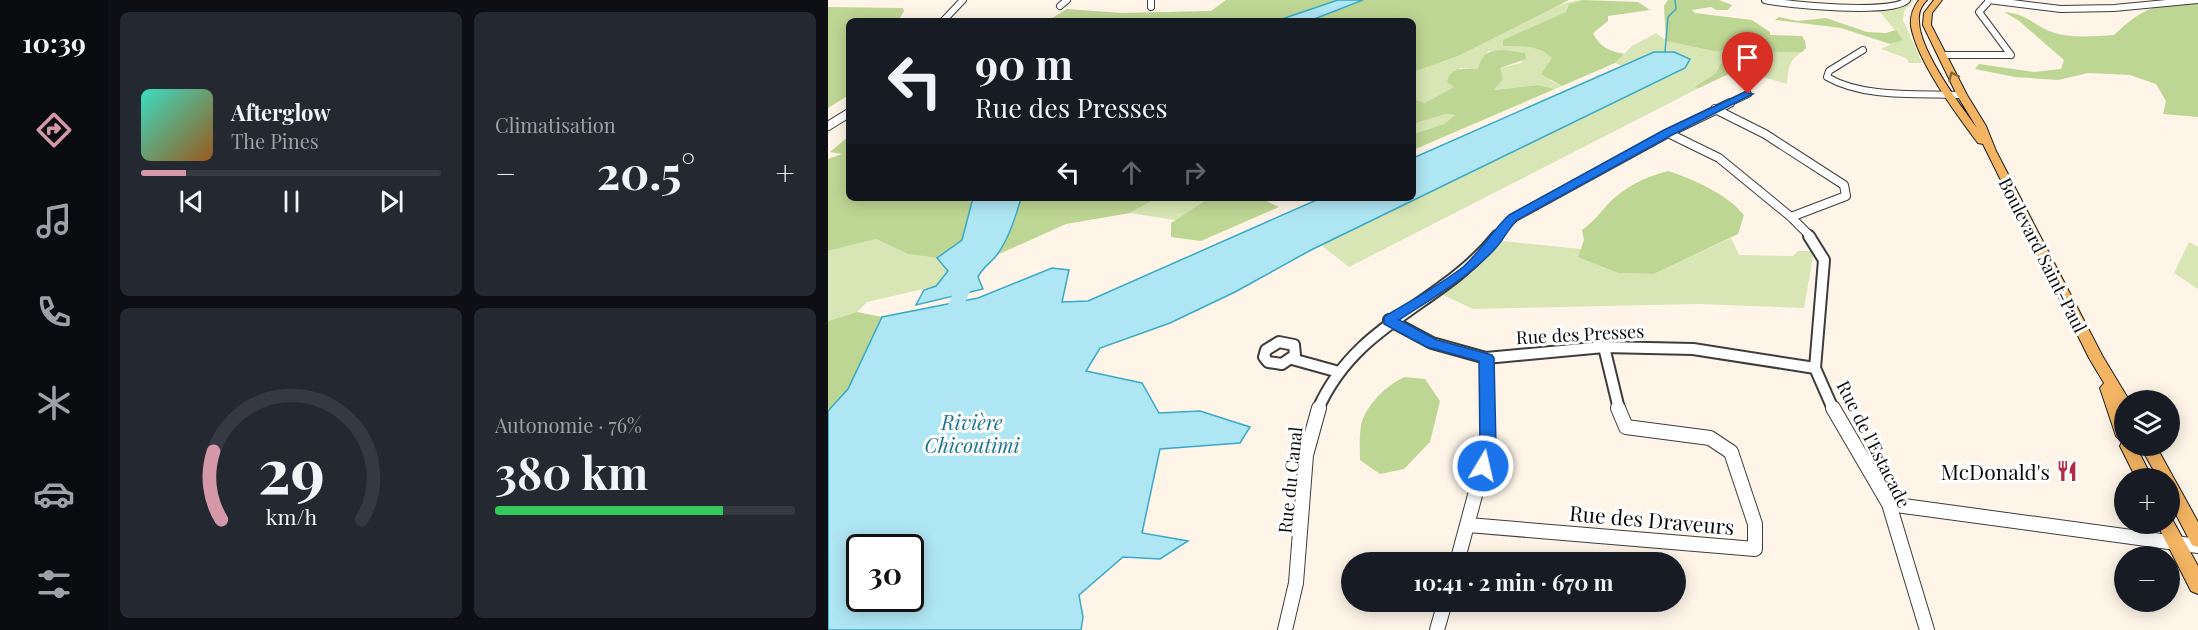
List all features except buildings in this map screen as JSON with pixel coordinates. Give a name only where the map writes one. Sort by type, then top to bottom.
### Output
[{"type":"main road","name":"Boulevard Saint-Paul","points":[[1923,0],[1915,14],[1915,28],[1948,94],[1991,151]]},
{"type":"main road","name":"Boulevard Saint-Paul","points":[[1938,0],[1928,13],[1927,25],[1962,94],[1982,126],[1991,151],[2096,358],[2115,390]]},
{"type":"main road","name":"Boulevard Saint-Paul","points":[[2096,358],[2114,408]]},
{"type":"main road","points":[[2180,505],[2198,539]]},
{"type":"main road","points":[[2171,534],[2198,585]]},
{"type":"street","points":[[946,18],[963,0]]},
{"type":"street","points":[[1060,6],[1067,0]]},
{"type":"street","points":[[1765,0],[1823,6],[1893,7],[1907,0]]},
{"type":"street","points":[[1943,55],[2011,55],[1979,12],[1989,0],[2061,9],[2114,9],[2198,0]]},
{"type":"street","points":[[2050,0],[2061,9]]},
{"type":"street","points":[[2136,0],[2151,4]]},
{"type":"street","points":[[1863,50],[1829,71],[1827,77],[1837,83],[1864,89],[1962,94]]},
{"type":"street","name":"Rue du Canal","points":[[1285,630],[1297,580],[1305,475],[1314,419],[1339,372],[1360,345],[1389,320],[1466,270],[1490,248],[1503,226],[1513,218],[1668,133],[1748,94]]},
{"type":"street","points":[[1715,109],[1765,134],[1844,185],[1846,196],[1791,217]]},
{"type":"street","points":[[828,126],[846,115]]},
{"type":"street","name":"Rue de l'Estacade","points":[[1668,133],[1719,158],[1791,217],[1814,241],[1824,260],[1815,368],[1839,422],[1889,504],[1927,630]]},
{"type":"street","name":"Rue des Presses","points":[[1389,320],[1432,343],[1486,358],[1604,347],[1693,349],[1815,368]]},
{"type":"street","name":"Rue des Draveurs","points":[[1468,525],[1755,549],[1755,524],[1731,452],[1710,438],[1626,427],[1617,404],[1604,347]]},
{"type":"street","points":[[1292,358],[1339,372]]},
{"type":"street","points":[[1460,552],[1488,447],[1486,358]]},
{"type":"street","points":[[1889,504],[2198,546]]},
{"type":"street","points":[[1437,630],[1442,612]]},
{"type":"green space","points":[[1226,0],[1338,0],[1285,18],[1052,18],[1067,9],[1122,13],[1211,11]]},
{"type":"green space","points":[[1363,0],[1569,0],[1460,55],[1416,71],[1416,18],[1317,18]]},
{"type":"green space","points":[[1576,0],[1583,0],[1569,4],[1566,12],[1504,46],[1530,47],[1543,51],[1553,58],[1547,69],[1551,81],[1562,86],[1555,89],[1538,85],[1492,90],[1500,68],[1521,63],[1525,53],[1488,51],[1478,69],[1460,68],[1452,84],[1454,87],[1425,104],[1416,100],[1416,71],[1534,15]]},
{"type":"green space","points":[[1583,0],[1638,2],[1650,10],[1608,16],[1608,21],[1593,33],[1598,42],[1606,48],[1624,54],[1615,63],[1562,86],[1541,74],[1552,58],[1543,51],[1530,47],[1503,46],[1503,40],[1566,12],[1569,4]]},
{"type":"green space","points":[[1668,0],[1719,0],[1732,5],[1728,10],[1716,10],[1711,7],[1692,10],[1695,13],[1752,20],[1770,32],[1770,35],[1802,36],[1806,48],[1802,52],[1757,52],[1748,47],[1730,47],[1718,52],[1666,41],[1664,6]]},
{"type":"green space","points":[[1914,0],[1904,11],[1903,20],[1922,63],[1909,63],[1906,58],[1881,49],[1902,39],[1876,7]]},
{"type":"green space","points":[[2198,2],[2198,117],[2163,114],[2166,101],[2156,84],[2130,75],[2088,73],[2058,80],[2015,77],[1975,69],[1979,64],[2034,72],[2061,69],[2064,60],[2018,20],[2004,12],[2024,17],[2059,34],[2099,36],[2114,35],[2152,8]]},
{"type":"green space","points":[[828,7],[903,8],[904,11],[900,18],[846,18],[846,97],[828,108]]},
{"type":"green space","points":[[1779,17],[1798,21],[1826,18],[1867,32],[1886,33],[1896,30],[1903,40],[1890,44],[1841,28],[1775,20]]},
{"type":"green space","points":[[1656,33],[1667,41],[1718,52],[1730,47],[1748,47],[1757,52],[1802,52],[1791,62],[1787,84],[1742,71],[1756,64],[1727,54],[1716,73],[1695,86],[1699,88],[1349,267],[1321,245],[1411,201],[1416,201],[1416,199],[1685,68],[1674,52],[1654,52],[1622,66],[1615,63],[1632,46]]},
{"type":"green space","points":[[1493,51],[1525,53],[1526,59],[1500,68],[1503,79],[1494,90],[1538,85],[1555,89],[1416,149],[1416,133],[1444,124],[1455,115],[1446,114],[1416,123],[1416,100],[1425,103],[1454,87],[1447,82],[1452,73],[1464,69],[1478,69],[1486,54]]},
{"type":"green space","points":[[1727,53],[1762,58],[1742,71],[1737,70],[1699,88],[1694,87],[1716,73]]},
{"type":"green space","points":[[1446,114],[1455,115],[1444,124],[1416,133],[1416,123]]},
{"type":"green space","points":[[846,139],[846,201],[972,201],[962,240],[937,258],[908,254],[876,239],[828,251],[828,159],[842,154],[830,152]]},
{"type":"green space","points":[[1668,171],[1709,188],[1737,207],[1744,215],[1738,234],[1654,274],[1618,273],[1578,257],[1584,240],[1582,230],[1609,203],[1636,183]]},
{"type":"green space","points":[[1020,201],[1152,201],[1130,213],[1066,224],[999,254],[1014,222]]},
{"type":"green space","points":[[1152,201],[1204,201],[1175,220],[1130,213]]},
{"type":"green space","points":[[1204,201],[1266,201],[1279,207],[1201,241],[1171,237],[1171,223]]},
{"type":"green space","points":[[1731,238],[1739,255],[1793,256],[1798,251],[1814,251],[1804,308],[1699,304],[1473,309],[1439,293],[1479,266],[1501,241],[1581,249],[1579,257],[1618,273],[1654,274]]},
{"type":"green space","points":[[876,239],[908,254],[937,258],[949,271],[936,286],[867,302],[857,312],[828,321],[828,251]]},
{"type":"green space","points":[[2189,242],[2198,247],[2198,289],[2174,273]]},
{"type":"green space","points":[[857,312],[882,317],[848,389],[828,411],[828,321]]},
{"type":"green space","points":[[1405,377],[1425,379],[1440,401],[1430,442],[1404,469],[1380,474],[1360,460],[1361,426],[1367,411],[1377,397]]},
{"type":"water","points":[[1338,0],[1363,0],[1317,18],[1285,18]]},
{"type":"water","name":"Rivière Chicoutimi","points":[[1654,52],[1674,52],[1690,59],[1685,68],[1416,199],[1416,157]]},
{"type":"water","points":[[972,201],[1020,201],[1003,246],[978,277],[983,289],[916,305],[924,290],[936,286],[948,271],[937,258],[962,240]]},
{"type":"water","name":"Rivière Chicoutimi","points":[[1314,201],[1412,201],[1170,323],[1100,348],[1086,371],[1142,383],[1159,413],[1200,411],[1250,427],[1240,443],[1160,449],[1142,533],[1188,541],[1160,559],[1123,557],[1079,595],[1083,617],[1081,630],[828,630],[828,411],[848,389],[882,317],[978,298],[1052,268],[1069,270],[1062,302],[1088,301]]},
{"type":"waterway","points":[[1665,52],[1668,17],[1676,9],[1675,0]]},
{"type":"waterway","name":"Rivière Chicoutimi","points":[[949,322],[969,274]]},
{"type":"place","name":"McDonald's","points":[[2067,471]]},
{"type":"route","points":[[1483,466],[1488,447],[1486,358],[1432,343],[1389,320],[1466,270],[1490,248],[1503,226],[1513,218],[1668,133],[1748,94]]}]
